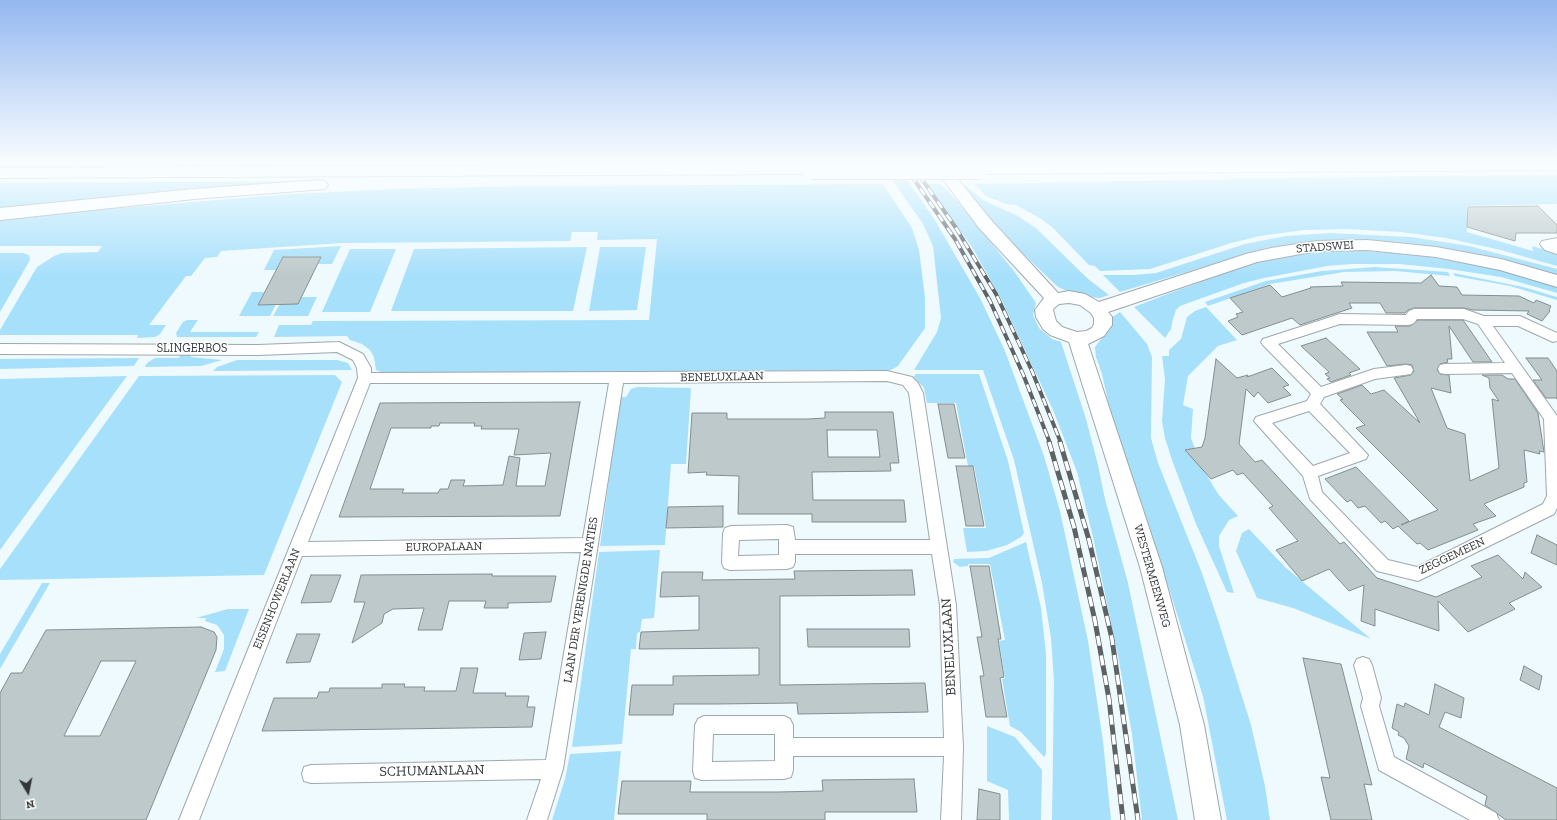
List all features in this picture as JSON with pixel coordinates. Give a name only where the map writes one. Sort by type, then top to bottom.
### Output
[{"type":"highway","points":[[0,214],[142,200]]},
{"type":"street","points":[[967,200],[985,224],[1054,299]]},
{"type":"street","points":[[1557,242],[1546,244],[1548,247],[1557,250]]},
{"type":"street","name":"STADSWEI","points":[[1098,309],[1252,258],[1317,246],[1374,246],[1436,252],[1501,265],[1557,281]]},
{"type":"street","points":[[1069,297],[1077,298],[1092,304],[1098,309],[1103,317],[1103,325],[1098,332],[1089,337],[1077,338],[1056,331],[1045,317],[1044,310],[1054,299],[1069,297]]},
{"type":"street","points":[[1406,370],[1374,374],[1316,399],[1261,422],[1310,473],[1360,455],[1316,399],[1268,342],[1340,319],[1409,320],[1414,314],[1464,314],[1483,321],[1520,321],[1553,337]]},
{"type":"street","name":"ZEGGEMEEN","points":[[1310,473],[1315,495],[1383,566],[1418,574],[1549,509],[1556,497],[1554,418],[1483,321]]},
{"type":"street","name":"WESTERMEENWEG","points":[[1077,338],[1152,567],[1192,725],[1208,820]]},
{"type":"street","name":"SLINGERBOS","points":[[0,349],[258,350],[339,347],[358,357],[364,368],[365,378]]},
{"type":"street","points":[[1445,369],[1517,368]]},
{"type":"street","name":"BENELUXLAAN","points":[[365,378],[887,376],[907,381],[916,393],[948,605],[954,747],[950,820]]},
{"type":"street","name":"EISENHOWERLAAN","points":[[189,820],[365,378]]},
{"type":"street","name":"LAAN DER VERENIGDE NATIES","points":[[537,820],[554,769],[617,378]]},
{"type":"street","name":"EUROPALAAN","points":[[297,549],[591,545]]},
{"type":"street","points":[[787,547],[940,547]]},
{"type":"street","points":[[1363,665],[1372,698],[1370,706],[1386,764],[1482,818]]},
{"type":"street","points":[[704,725],[784,725],[784,746],[784,770],[702,771],[704,725]]},
{"type":"street","points":[[784,746],[954,747]]},
{"type":"street","name":"SCHUMANLAAN","points":[[311,774],[554,769]]},
{"type":"shaded area","points":[[0,200],[97,200],[0,209]]},
{"type":"shaded area","points":[[214,200],[894,200],[912,228],[919,250],[925,298],[925,328],[898,366],[891,370],[384,373],[376,370],[374,357],[370,350],[362,344],[350,340],[347,336],[274,337],[279,325],[311,325],[313,321],[649,320],[657,239],[597,240],[598,232],[572,232],[570,241],[342,243],[221,251],[217,257],[205,258],[191,276],[186,276],[149,325],[166,325],[160,334],[155,337],[137,338],[138,335],[0,335],[0,330],[37,267],[54,256],[62,253],[98,252],[102,246],[0,246],[0,218]]},
{"type":"shaded area","points":[[906,200],[921,200],[935,220],[981,300],[1005,351],[1044,456],[1060,511],[1088,641],[1103,741],[1111,820],[1052,820],[1054,682],[1051,638],[1042,583],[1014,460],[983,370],[914,370],[937,332],[941,318],[933,246],[923,224]]},
{"type":"shaded area","points":[[938,200],[956,200],[958,202],[1014,271],[1036,303],[1033,315],[1039,328],[1052,339],[1061,342],[1086,419],[1105,499],[1128,583],[1178,820],[1142,820],[1132,734],[1118,656],[1093,537],[1077,472],[1053,410],[1001,299],[972,247]]},
{"type":"shaded area","points":[[974,200],[984,200],[1018,216],[1036,228],[1088,279],[1109,295],[1100,298],[1090,297],[1069,292],[1058,287],[994,226]]},
{"type":"shaded area","points":[[997,200],[1557,200],[1557,204],[1467,206],[1467,232],[1533,251],[1532,246],[1557,253],[1557,266],[1501,250],[1446,238],[1401,232],[1345,229],[1304,230],[1260,236],[1231,243],[1150,269],[1100,271],[1095,266],[1089,265],[1053,228],[1043,220],[1016,205],[1006,204]]},
{"type":"shaded area","points":[[1330,233],[1411,237],[1469,246],[1557,269],[1557,276],[1478,255],[1434,247],[1392,242],[1339,240],[1266,248],[1120,292],[1103,275],[1135,275],[1156,273],[1245,244],[1286,236]]},
{"type":"shaded area","points":[[341,246],[332,264],[317,264],[320,257],[283,257],[276,270],[264,270],[274,250]]},
{"type":"shaded area","points":[[587,247],[573,311],[391,311],[414,249]]},
{"type":"shaded area","points":[[600,247],[646,247],[637,310],[589,311]]},
{"type":"shaded area","points":[[350,249],[396,249],[370,312],[322,312]]},
{"type":"shaded area","points":[[1345,250],[1418,254],[1493,267],[1557,285],[1557,293],[1501,277],[1449,269],[1399,264],[1352,264],[1327,266],[1264,278],[1244,283],[1180,306],[1176,310],[1171,329],[1165,338],[1134,307],[1254,263],[1298,254]]},
{"type":"shaded area","points":[[0,253],[23,253],[29,255],[30,260],[0,312]]},
{"type":"shaded area","points":[[1375,267],[1448,272],[1450,276],[1395,271],[1344,272],[1270,284],[1208,306],[1205,302],[1266,281],[1322,271]]},
{"type":"shaded area","points":[[1453,273],[1523,287],[1557,297],[1557,300],[1510,286],[1455,276]]},
{"type":"shaded area","points":[[252,292],[264,292],[258,305],[276,304],[270,316],[239,316]]},
{"type":"shaded area","points":[[302,297],[317,297],[308,316],[273,316],[280,304],[298,304]]},
{"type":"shaded area","points":[[1206,307],[1237,340],[1218,346],[1188,376],[1183,405],[1193,409],[1191,438],[1202,467],[1218,494],[1238,516],[1229,520],[1219,536],[1219,546],[1234,593],[1227,592],[1196,524],[1172,460],[1165,438],[1162,421],[1165,379],[1162,356],[1169,356],[1169,350],[1181,339],[1187,317],[1195,311]]},
{"type":"shaded area","points":[[1120,312],[1147,344],[1152,357],[1151,438],[1158,463],[1202,573],[1251,725],[1265,786],[1270,820],[1227,820],[1203,696],[1142,504],[1116,438],[1102,374],[1096,357],[1095,347],[1108,330],[1111,318]]},
{"type":"shaded area","points":[[187,320],[198,320],[190,332],[259,332],[256,337],[177,337],[176,333],[183,322]]},
{"type":"shaded area","points":[[181,354],[189,354],[191,357],[222,360],[201,366],[145,367],[147,363],[155,358],[179,358]]},
{"type":"shaded area","points":[[139,358],[134,366],[0,369],[0,359]]},
{"type":"shaded area","points":[[237,360],[337,360],[348,363],[352,370],[213,371],[217,367]]},
{"type":"shaded area","points":[[915,374],[979,374],[1008,461],[1024,533],[1021,537],[1007,545],[986,551],[967,552],[963,528],[986,528],[974,466],[968,466],[956,403],[927,403],[924,388],[913,376],[915,376]]},
{"type":"shaded area","points":[[335,375],[342,382],[264,575],[0,580],[0,569],[139,376]]},
{"type":"shaded area","points":[[127,376],[0,550],[0,379]]},
{"type":"shaded area","points":[[637,387],[691,388],[686,464],[671,464],[665,545],[600,546],[620,397],[626,397],[631,389]]},
{"type":"shaded area","points":[[1249,529],[1285,567],[1371,639],[1293,608],[1257,598],[1236,551],[1242,533]]},
{"type":"shaded area","points":[[1026,542],[1041,608],[1046,654],[1046,754],[1044,757],[1021,732],[1010,726],[1002,679],[1005,678],[999,641],[1005,640],[990,564],[968,564],[968,566],[960,567],[953,562],[954,559],[989,558]]},
{"type":"shaded area","points":[[660,550],[654,618],[642,619],[640,632],[637,633],[636,649],[631,649],[622,744],[572,747],[599,552]]},
{"type":"shaded area","points":[[42,583],[50,583],[0,669],[0,654]]},
{"type":"shaded area","points":[[228,609],[249,609],[225,671],[215,672],[224,649],[224,635],[217,625],[205,621],[206,618],[196,618]]},
{"type":"shaded area","points":[[987,726],[1015,737],[1042,770],[1041,820],[1009,820],[1008,790],[987,781]]},
{"type":"shaded area","points":[[621,751],[614,820],[552,820],[565,779],[570,754]]},
{"type":"building","points":[[1538,206],[1557,225],[1557,233],[1516,233],[1515,241],[1467,227],[1468,207]]},
{"type":"building","points":[[283,257],[321,257],[298,304],[258,305]]},
{"type":"building","points":[[1431,275],[1439,286],[1457,287],[1462,295],[1519,296],[1534,303],[1536,300],[1551,306],[1550,311],[1542,321],[1527,314],[1529,311],[1473,310],[1464,308],[1414,308],[1405,313],[1386,313],[1380,303],[1349,303],[1352,308],[1300,325],[1292,318],[1242,335],[1228,321],[1238,317],[1236,314],[1243,312],[1230,298],[1270,285],[1282,297],[1311,288],[1310,287],[1343,286],[1341,282],[1421,283]]},
{"type":"building","points":[[1418,320],[1463,320],[1492,362],[1473,362],[1449,326],[1452,359],[1447,359],[1448,362],[1440,364],[1437,370],[1440,374],[1449,375],[1451,393],[1431,388],[1447,428],[1465,434],[1470,481],[1499,468],[1492,399],[1499,401],[1490,388],[1489,378],[1482,375],[1502,375],[1508,379],[1515,379],[1538,413],[1544,452],[1539,451],[1540,454],[1524,450],[1527,482],[1524,483],[1524,487],[1484,504],[1496,516],[1473,524],[1478,530],[1428,550],[1420,543],[1417,544],[1398,526],[1393,529],[1385,521],[1381,523],[1365,506],[1358,508],[1351,500],[1347,502],[1325,479],[1356,467],[1409,521],[1401,525],[1438,510],[1356,428],[1365,425],[1340,400],[1343,399],[1337,394],[1362,385],[1371,394],[1384,390],[1420,423],[1394,378],[1411,375],[1414,371],[1412,365],[1406,364],[1387,366],[1367,332],[1398,332],[1395,326],[1410,326]]},
{"type":"building","points":[[1326,338],[1360,369],[1349,373],[1351,375],[1331,382],[1327,379],[1330,378],[1325,374],[1329,372],[1301,346]]},
{"type":"building","points":[[1526,358],[1548,358],[1557,371],[1557,399],[1546,398],[1533,380],[1542,380]]},
{"type":"building","points":[[1216,359],[1237,378],[1248,375],[1247,377],[1272,368],[1289,385],[1283,387],[1291,395],[1268,403],[1258,392],[1254,397],[1246,389],[1239,444],[1255,462],[1262,460],[1340,544],[1344,542],[1377,578],[1436,597],[1482,577],[1471,566],[1498,555],[1523,579],[1525,572],[1542,587],[1509,603],[1515,609],[1468,632],[1438,601],[1439,631],[1375,609],[1375,626],[1361,621],[1364,585],[1349,591],[1329,569],[1302,581],[1276,550],[1298,541],[1269,508],[1273,506],[1243,473],[1237,475],[1233,470],[1211,479],[1185,450],[1202,447],[1205,438]]},
{"type":"building","points":[[580,402],[560,516],[339,517],[380,403]],"holes":[[[440,423],[475,423],[474,426],[482,426],[481,429],[519,429],[514,455],[551,453],[545,486],[516,486],[520,458],[509,456],[503,485],[463,486],[465,480],[451,480],[448,489],[440,489],[438,493],[402,493],[404,489],[370,489],[391,428],[431,428],[431,426],[439,426]]]},
{"type":"building","points":[[938,404],[954,404],[965,458],[948,458]]},
{"type":"building","points":[[825,412],[893,412],[899,463],[890,463],[891,471],[812,472],[813,500],[904,500],[906,522],[812,522],[812,514],[738,514],[739,476],[706,475],[707,472],[688,473],[692,413],[727,413],[727,419],[825,418]],"holes":[[[827,430],[877,430],[880,457],[828,457]]]},
{"type":"building","points":[[956,466],[973,466],[984,526],[966,526]]},
{"type":"building","points":[[723,506],[723,527],[666,528],[668,507]]},
{"type":"building","points":[[1537,535],[1557,545],[1557,565],[1531,553]]},
{"type":"building","points":[[970,566],[989,566],[1001,639],[998,639],[1004,677],[1000,678],[1007,717],[986,717],[980,676],[984,676],[977,637],[982,637]]},
{"type":"building","points":[[912,570],[915,595],[780,596],[780,685],[925,683],[928,712],[798,714],[797,703],[674,704],[673,715],[629,715],[632,685],[673,685],[673,676],[759,675],[759,648],[639,649],[641,632],[699,630],[699,596],[660,597],[662,572],[703,572],[702,580],[795,579],[794,571]]},
{"type":"building","points":[[492,574],[492,576],[556,576],[551,602],[508,603],[508,608],[484,608],[486,601],[449,601],[442,630],[418,630],[424,608],[393,609],[384,614],[382,623],[352,643],[365,602],[354,602],[361,575]]},
{"type":"building","points":[[311,575],[341,575],[331,602],[301,603]]},
{"type":"building","points":[[201,627],[214,632],[217,637],[216,650],[146,820],[0,820],[0,693],[11,673],[22,673],[46,630]],"holes":[[[101,661],[136,661],[100,736],[64,736]]]},
{"type":"building","points":[[807,629],[909,629],[910,647],[808,647]]},
{"type":"building","points":[[546,632],[541,659],[519,660],[524,633]]},
{"type":"building","points":[[297,634],[320,634],[310,662],[286,663]]},
{"type":"building","points":[[1303,658],[1341,664],[1372,785],[1364,784],[1372,820],[1331,820],[1321,777],[1330,778]]},
{"type":"building","points":[[1524,666],[1542,676],[1539,690],[1520,680]]},
{"type":"building","points":[[461,668],[478,668],[473,693],[506,693],[505,696],[529,696],[527,707],[535,707],[532,727],[262,731],[274,698],[317,698],[319,692],[329,692],[330,688],[382,688],[382,684],[405,684],[404,687],[425,687],[424,691],[456,691]]},
{"type":"building","points":[[1435,684],[1464,698],[1461,718],[1445,712],[1439,727],[1557,788],[1557,820],[1506,820],[1485,805],[1487,796],[1424,763],[1423,768],[1406,759],[1409,746],[1404,738],[1398,735],[1399,732],[1392,728],[1397,704],[1404,707],[1405,703],[1429,715]]},
{"type":"building","points":[[914,779],[917,812],[825,812],[825,820],[707,820],[707,814],[618,814],[622,781],[691,781],[690,792],[777,792],[823,791],[822,780]]},
{"type":"building","points":[[979,789],[1000,794],[1000,820],[977,820]]},
{"type":"railway","points":[[928,200],[955,239],[990,301],[1023,374],[1050,443]]},
{"type":"railway","points":[[937,200],[956,228],[996,294],[1032,371],[1061,443]]},
{"type":"railway","points":[[1049,442],[1074,527],[1095,621],[1109,699],[1123,820]]},
{"type":"railway","points":[[1060,442],[1089,540],[1112,639],[1138,820]]}]
